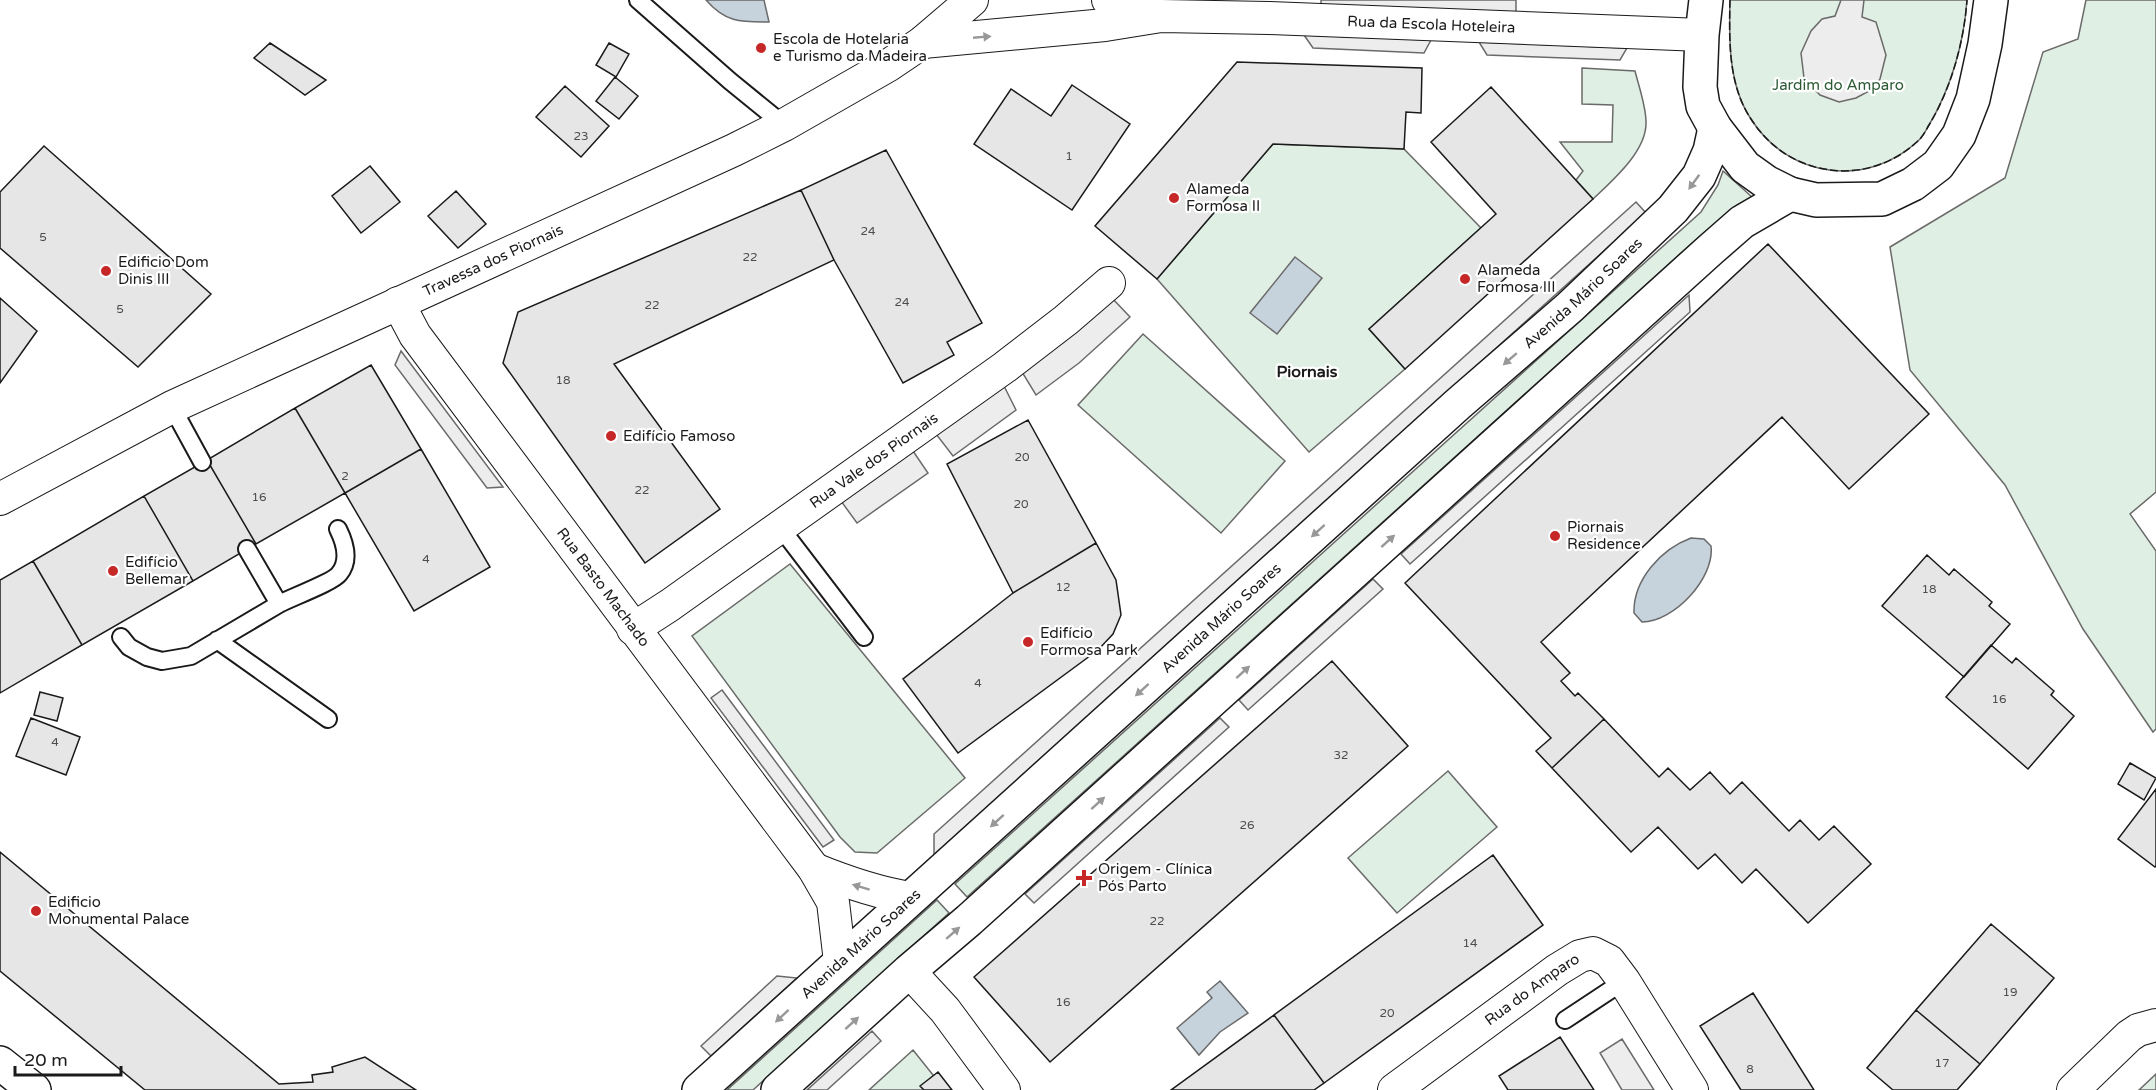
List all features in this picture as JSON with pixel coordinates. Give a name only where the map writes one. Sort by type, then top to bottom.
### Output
[{"type":"main road","points":[[1706,0],[1700,87],[1703,106],[1715,128],[1745,166],[1766,182],[1790,194],[1816,200],[1882,199],[1913,184],[1938,165],[1959,135],[1973,99],[1985,44],[1991,0]]},
{"type":"main road","name":"Avenida Mário Soares","points":[[699,1090],[1449,412],[1570,307],[1673,209],[1699,176],[1710,151],[1715,128]]},
{"type":"main road","points":[[778,1090],[1718,243],[1742,222],[1790,194]]},
{"type":"street","name":"Travessa dos Piornais","points":[[5,490],[172,407],[784,125],[889,65],[923,42],[972,0]]},
{"type":"street","name":"Rua da Escola Hoteleira","points":[[1108,0],[1161,16]]},
{"type":"street","name":"Rua da Escola Hoteleira","points":[[923,42],[1106,25],[1161,16],[1702,35]]},
{"type":"street","name":"Rua Vale dos Piornais","points":[[633,629],[1005,367],[1109,283]]},
{"type":"street","name":"Rua Basto Machado","points":[[398,303],[422,345],[814,869],[833,902],[840,962]]},
{"type":"street","points":[[814,869],[863,888],[911,898]]},
{"type":"street","name":"Rua do Amparo","points":[[1394,1090],[1557,969],[1580,956],[1593,952],[1609,961],[1624,981],[1692,1090]]},
{"type":"street","points":[[909,971],[945,1011],[1004,1090]]},
{"type":"street","points":[[2073,1090],[2129,1036],[2138,1030],[2156,1025]]},
{"type":"lane","points":[[638,0],[784,125]]},
{"type":"lane","points":[[172,407],[202,462]]},
{"type":"lane","points":[[780,527],[864,637]]},
{"type":"lane","points":[[121,637],[129,647],[147,657],[162,660],[190,656],[279,604],[338,575],[346,559],[344,541],[338,529]]},
{"type":"lane","points":[[248,549],[279,604]]},
{"type":"lane","points":[[217,640],[328,719]]},
{"type":"lane","points":[[1565,1020],[1624,981]]},
{"type":"green space","name":"Jardim do Amparo","points":[[1730,0],[1967,0],[1963,32],[1950,81],[1937,111],[1919,140],[1899,156],[1876,166],[1853,170],[1830,170],[1807,164],[1786,154],[1767,139],[1743,106],[1734,77],[1730,46]]},
{"type":"green space","points":[[2086,0],[2156,0],[2156,492],[2130,514],[2156,551],[2156,729],[2153,732],[2083,629],[2005,485],[1910,370],[1890,247],[2005,178],[2043,52],[2078,39]]},
{"type":"green space","points":[[1582,68],[1635,71],[1646,116],[1645,133],[1635,154],[1593,199],[1576,180],[1583,171],[1560,142],[1612,142],[1613,105],[1582,104]]},
{"type":"green space","points":[[1273,144],[1404,149],[1481,228],[1369,329],[1405,369],[1309,452],[1157,279]]},
{"type":"green space","points":[[1723,171],[1752,197],[1737,205],[1699,237],[967,897],[955,884],[1701,212],[1718,185]]},
{"type":"green space","points":[[1143,334],[1285,461],[1221,533],[1078,405]]},
{"type":"green space","points":[[790,564],[965,778],[877,853],[855,852],[840,837],[692,636]]},
{"type":"green space","points":[[1448,771],[1497,827],[1397,913],[1348,858]]},
{"type":"green space","points":[[937,900],[949,913],[753,1090],[727,1090]]},
{"type":"green space","points":[[913,1050],[945,1090],[869,1090]]},
{"type":"green space","points":[[2156,1074],[2156,1090],[2139,1090]]},
{"type":"shaded area","points":[[706,0],[764,0],[769,22],[734,20],[713,8]]},
{"type":"shaded area","points":[[1321,0],[1516,0],[1516,12],[1321,5]]},
{"type":"shaded area","points":[[1841,0],[1864,0],[1862,17],[1876,22],[1886,55],[1880,79],[1873,89],[1856,98],[1839,102],[1820,95],[1804,78],[1801,53],[1811,31],[1822,19],[1835,16]]},
{"type":"shaded area","points":[[1304,35],[1431,40],[1424,53],[1313,48]]},
{"type":"shaded area","points":[[1479,42],[1627,48],[1620,60],[1487,55]]},
{"type":"shaded area","points":[[1636,202],[1646,213],[934,855],[934,834]]},
{"type":"shaded area","points":[[1295,257],[1322,278],[1277,334],[1250,313]]},
{"type":"shaded area","points":[[1689,295],[1690,312],[1410,564],[1401,554]]},
{"type":"shaded area","points":[[1112,298],[1130,317],[1079,363],[1036,395],[1022,372],[1065,341]]},
{"type":"shaded area","points":[[401,351],[503,487],[487,488],[395,365]]},
{"type":"shaded area","points":[[1004,386],[1016,410],[953,456],[936,434]]},
{"type":"shaded area","points":[[913,451],[928,473],[857,523],[841,501]]},
{"type":"shaded area","points":[[1691,538],[1704,539],[1711,546],[1706,571],[1699,584],[1690,596],[1667,615],[1642,622],[1634,613],[1638,589],[1644,578],[1651,567],[1669,550]]},
{"type":"shaded area","points":[[1373,579],[1383,589],[1248,710],[1239,700]]},
{"type":"shaded area","points":[[722,690],[834,840],[823,847],[711,698]]},
{"type":"shaded area","points":[[1220,718],[1229,727],[1034,903],[1025,894]]},
{"type":"shaded area","points":[[777,976],[797,978],[711,1056],[701,1046]]},
{"type":"shaded area","points":[[1220,981],[1248,1013],[1220,1032],[1199,1055],[1177,1028],[1212,998],[1207,992]]},
{"type":"shaded area","points":[[872,1031],[881,1041],[827,1090],[807,1090]]},
{"type":"shaded area","points":[[1622,1039],[1654,1090],[1622,1090],[1600,1053]]},
{"type":"building","points":[[270,43],[326,80],[305,95],[254,58]]},
{"type":"building","points":[[609,43],[629,54],[616,77],[596,65]]},
{"type":"building","name":"Alameda Formosa II","points":[[1237,62],[1422,68],[1421,113],[1406,112],[1404,149],[1273,144],[1157,279],[1095,226]]},
{"type":"building","points":[[615,77],[638,96],[619,119],[596,101]]},
{"type":"building","points":[[1072,85],[1130,124],[1072,210],[974,144],[1011,89],[1051,116]]},
{"type":"building","points":[[565,86],[609,126],[581,157],[536,117]]},
{"type":"building","name":"Alameda Formosa III","points":[[1491,87],[1593,199],[1405,369],[1369,329],[1496,214],[1431,142]]},
{"type":"building","name":"Edificio Dom Dinis III","points":[[44,146],[211,294],[138,367],[0,248],[0,192]]},
{"type":"building","points":[[886,150],[982,323],[947,342],[954,355],[903,383],[834,260],[801,190]]},
{"type":"building","points":[[370,166],[400,202],[361,233],[332,196]]},
{"type":"building","name":"Edifício Famoso","points":[[801,190],[834,260],[614,364],[720,509],[645,563],[503,363],[518,312]]},
{"type":"building","points":[[456,191],[486,224],[458,248],[428,216]]},
{"type":"building","name":"Piornais Residence","points":[[1768,244],[1929,414],[1849,489],[1782,417],[1541,642],[1570,673],[1561,681],[1575,696],[1578,693],[1604,719],[1552,768],[1536,751],[1551,738],[1405,583]]},
{"type":"building","points":[[0,298],[37,331],[0,383]]},
{"type":"building","points":[[371,365],[421,449],[345,493],[295,408]]},
{"type":"building","points":[[295,408],[345,493],[256,544],[207,460]]},
{"type":"building","name":"Edifício Formosa Park","points":[[1028,420],[1096,543],[1013,593],[947,464]]},
{"type":"building","points":[[421,449],[490,567],[414,611],[345,493]]},
{"type":"building","name":"Edifício Bellemar","points":[[207,460],[256,544],[193,581],[144,496]]},
{"type":"building","name":"Edifício Bellemar","points":[[144,496],[193,581],[82,645],[33,561]]},
{"type":"building","name":"Edifício Formosa Park","points":[[1096,543],[1116,580],[1121,615],[1113,634],[1098,650],[958,753],[903,679],[1013,593]]},
{"type":"building","points":[[1927,555],[1949,575],[1954,569],[1992,602],[1989,606],[2010,624],[1964,677],[1882,606]]},
{"type":"building","points":[[33,561],[82,645],[0,693],[0,580]]},
{"type":"building","points":[[1991,645],[2012,663],[2016,658],[2054,691],[2051,695],[2074,716],[2028,769],[1946,697]]},
{"type":"building","points":[[1332,661],[1408,746],[1050,1062],[974,977]]},
{"type":"building","points":[[40,692],[63,698],[57,721],[34,715]]},
{"type":"building","points":[[31,718],[80,737],[66,775],[16,756]]},
{"type":"building","points":[[1604,719],[1659,777],[1668,768],[1690,790],[1710,772],[1730,794],[1742,782],[1789,831],[1800,820],[1819,840],[1834,826],[1871,864],[1808,923],[1756,869],[1742,883],[1715,854],[1698,869],[1658,827],[1631,852],[1552,768]]},
{"type":"building","points":[[2130,763],[2156,778],[2144,800],[2118,784]]},
{"type":"building","points":[[2156,789],[2156,866],[2155,867],[2118,839]]},
{"type":"building","name":"Edificio Monumental Palace","points":[[0,852],[279,1084],[313,1082],[312,1075],[333,1072],[332,1067],[365,1057],[416,1090],[145,1090],[0,971]]},
{"type":"building","points":[[1493,855],[1543,925],[1324,1083],[1274,1015]]},
{"type":"building","points":[[1991,924],[2054,978],[1980,1064],[1916,1010]]},
{"type":"building","points":[[1753,993],[1814,1090],[1741,1090],[1700,1026]]},
{"type":"building","points":[[1916,1010],[1980,1064],[1957,1090],[1893,1090],[1867,1068]]},
{"type":"building","points":[[1274,1015],[1324,1083],[1314,1090],[1171,1090]]},
{"type":"building","points":[[1560,1037],[1594,1090],[1508,1090],[1499,1076]]},
{"type":"building","points":[[938,1072],[952,1090],[924,1090],[920,1086]]},
{"type":"fence","points":[[1730,0],[1730,46],[1734,77],[1743,106],[1767,139],[1786,154],[1807,164],[1830,170],[1853,170],[1876,166],[1899,156],[1919,140],[1937,111],[1950,81],[1963,32],[1967,0]]},
{"type":"place","name":"Escola de Hotelaria e Turismo da Madeira","points":[[761,48]]},
{"type":"place","name":"Alameda Formosa II","points":[[1174,198]]},
{"type":"place","name":"Edificio Dom Dinis III","points":[[106,271]]},
{"type":"place","name":"Alameda Formosa III","points":[[1465,279]]},
{"type":"place","name":"Edifício Famoso","points":[[611,436]]},
{"type":"place","name":"Piornais Residence","points":[[1555,536]]},
{"type":"place","name":"Edifício Bellemar","points":[[113,571]]},
{"type":"place","name":"Edifício Formosa Park","points":[[1028,642]]},
{"type":"place","name":"Origem - Clínica Pós Parto","points":[[1084,878]]},
{"type":"place","name":"Edificio Monumental Palace","points":[[36,911]]},
{"type":"district","name":"Piornais","points":[[1307,372]]}]
